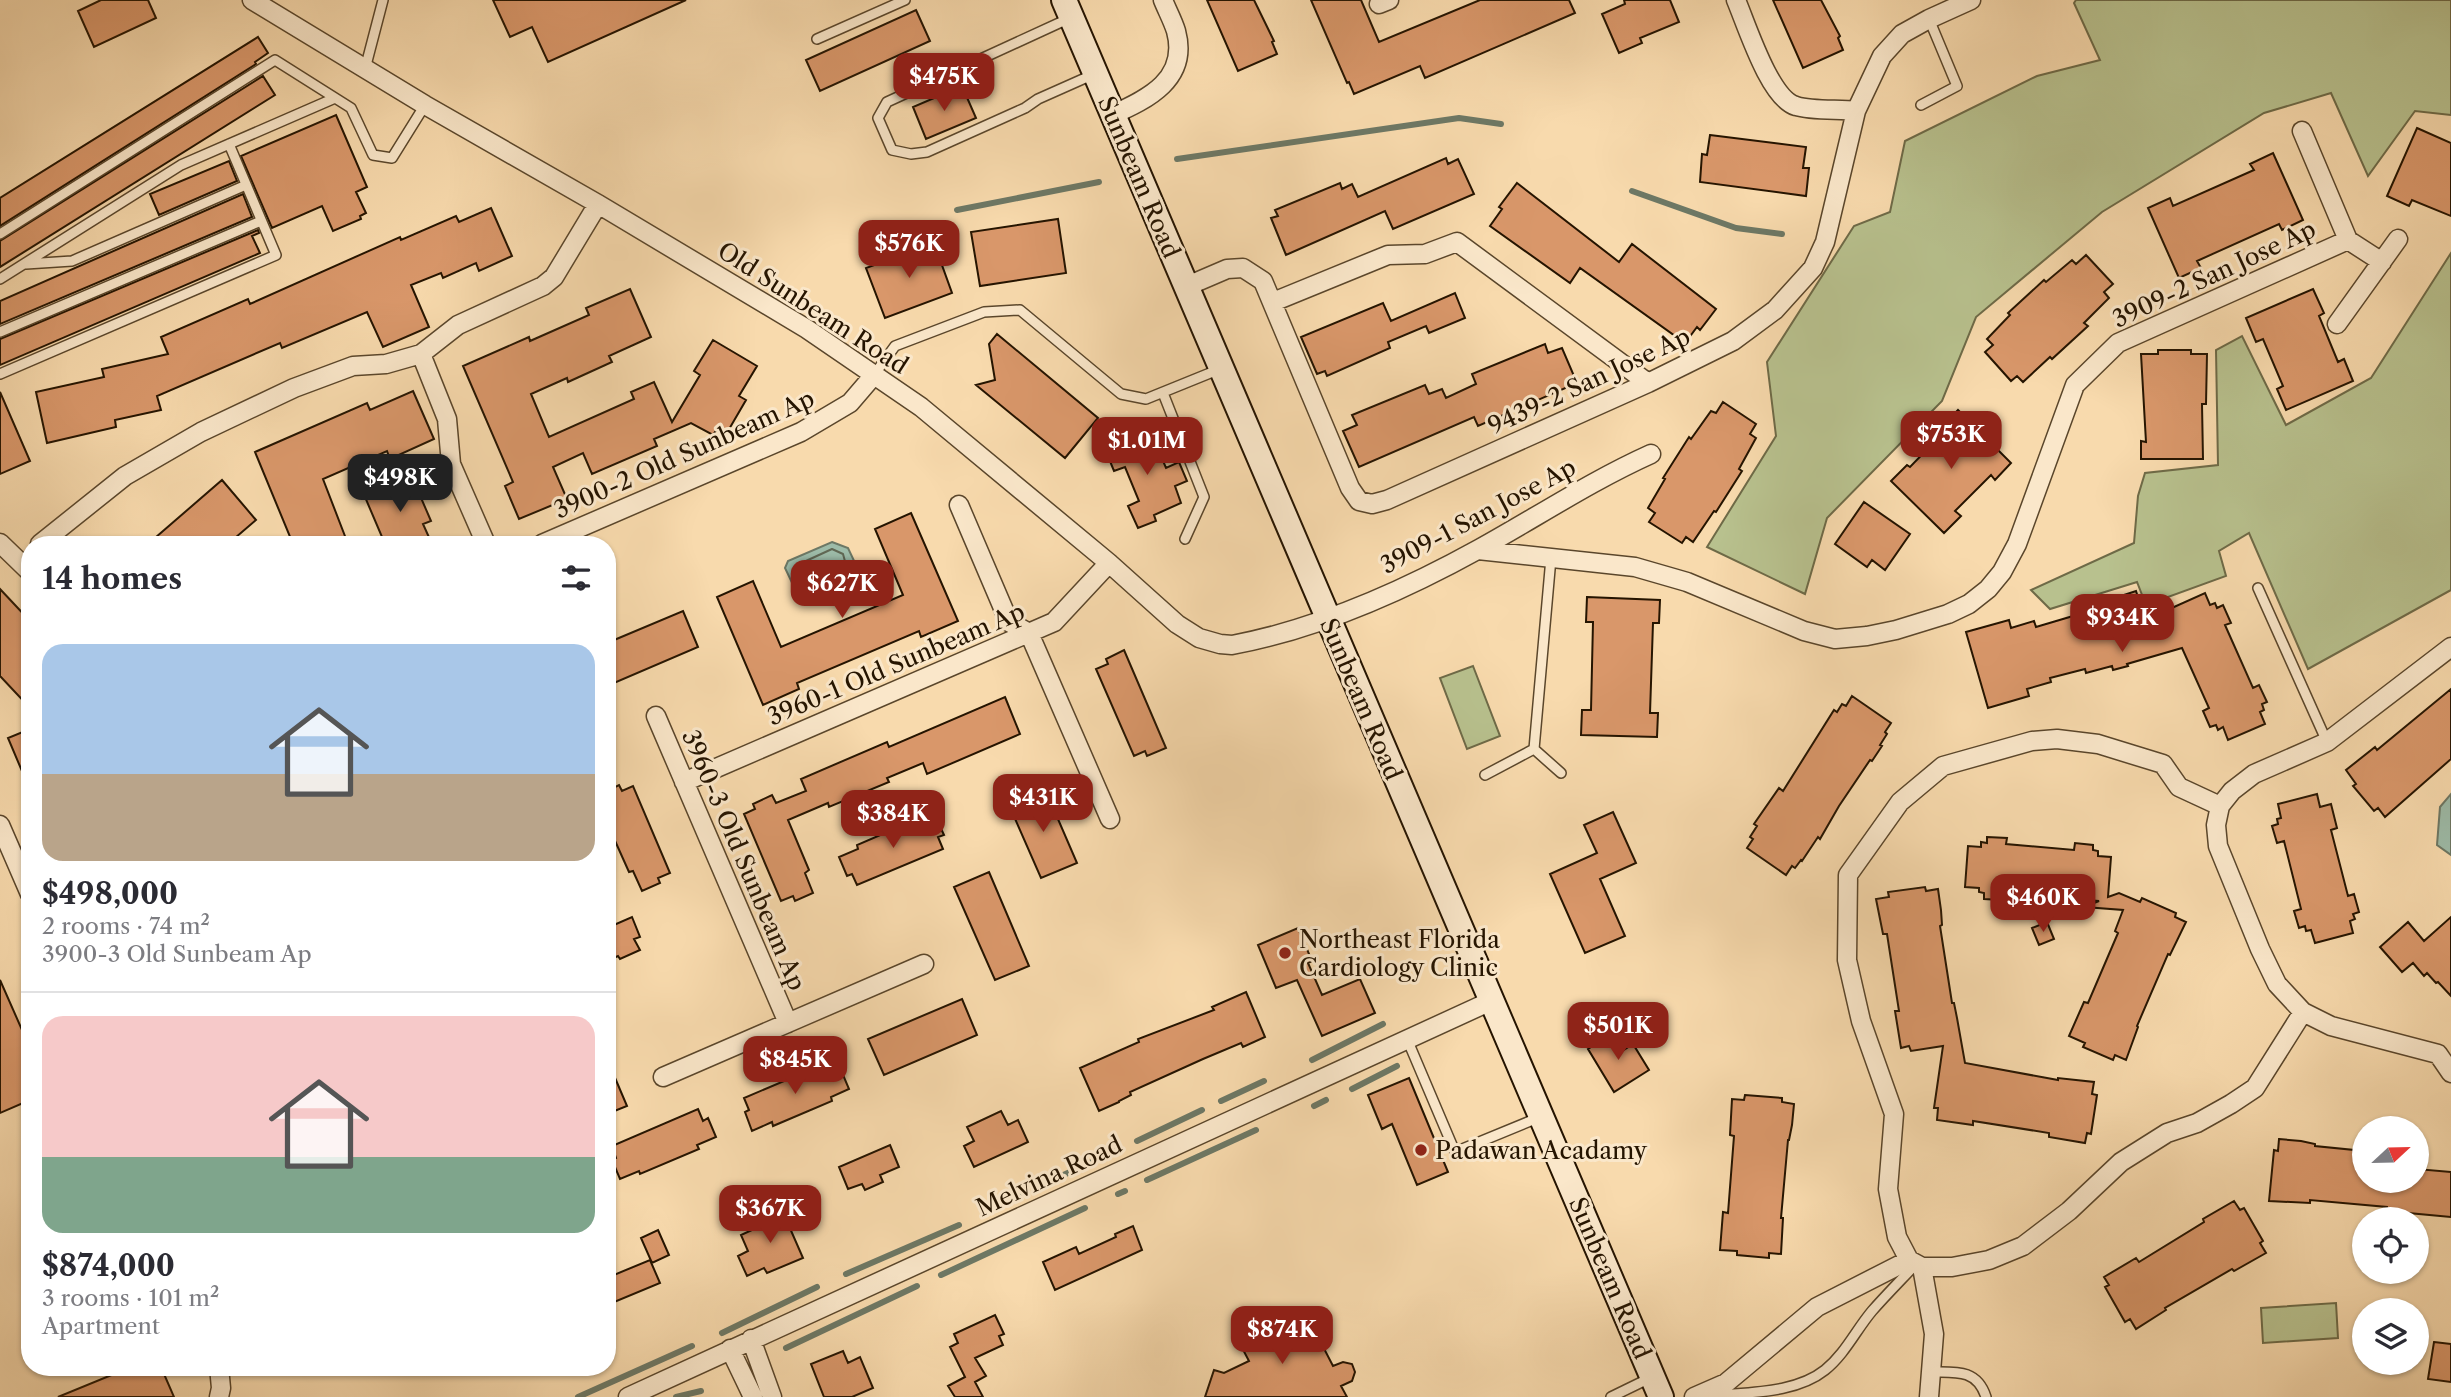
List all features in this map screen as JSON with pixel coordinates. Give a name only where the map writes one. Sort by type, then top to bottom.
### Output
[{"type":"street","name":"Old Sunbeam Road","points":[[252,0],[425,105],[598,204],[807,329],[921,407],[1110,564],[1177,624],[1199,638],[1233,645],[1328,620]]},
{"type":"street","points":[[1112,115],[1148,98],[1169,80],[1178,54],[1176,32],[1163,0]]},
{"type":"street","points":[[1736,0],[1773,86],[1782,98],[1796,106],[1856,111]]},
{"type":"street","name":"9439-2 San Jose Ap","points":[[1185,287],[1227,269],[1243,268],[1264,281],[1350,488],[1359,501],[1372,504],[1387,500],[1648,383],[1733,341],[1775,310],[1813,268],[1825,242],[1856,111],[1882,56],[1902,34],[1928,19],[1972,0]]},
{"type":"street","name":"Sunbeam Road","points":[[1068,9],[1656,1387]]},
{"type":"street","points":[[2302,131],[2348,240],[2382,262]]},
{"type":"street","points":[[50,536],[125,476],[201,432],[294,388],[353,366],[386,364],[421,354],[458,325],[543,286],[554,277],[598,204]]},
{"type":"street","points":[[2337,324],[2398,239]]},
{"type":"street","name":"3909-2 San Jose Ap","points":[[1478,550],[1635,566],[1687,582],[1804,631],[1835,639],[1896,630],[1948,614],[1969,604],[1988,589],[2002,572],[2017,544],[2075,385],[2118,343],[2348,240]]},
{"type":"street","points":[[1273,302],[1388,256],[1425,254],[1457,242],[1648,383]]},
{"type":"street","points":[[421,354],[447,419],[451,464],[482,536]]},
{"type":"street","name":"3900-2 Old Sunbeam Ap","points":[[561,536],[802,432],[850,403],[874,375]]},
{"type":"street","name":"3909-1 San Jose Ap","points":[[1328,620],[1478,550],[1585,486],[1651,454]]},
{"type":"street","points":[[960,505],[1009,622],[1030,633],[1110,820]]},
{"type":"street","points":[[0,543],[21,558]]},
{"type":"street","name":"3960-1 Old Sunbeam Ap","points":[[684,782],[1054,622],[1110,564]]},
{"type":"street","points":[[2451,647],[2327,742],[2254,774],[2232,791],[2220,806],[2216,825],[2218,846],[2277,984],[2303,1012],[2331,1026],[2438,1054],[2451,1073]]},
{"type":"street","name":"3960-3 Old Sunbeam Ap","points":[[656,716],[788,1023]]},
{"type":"street","points":[[1929,1397],[1934,1334],[1915,1264],[1897,1237],[1888,1189],[1894,1114],[1861,1021],[1847,960],[1849,875],[1900,802],[1943,766],[2032,741],[2057,739],[2098,744],[2163,764],[2179,787],[2220,806]]},
{"type":"street","points":[[0,825],[21,873]]},
{"type":"street","points":[[663,1077],[924,964]]},
{"type":"street","name":"Melvina Road","points":[[628,1397],[1491,1000]]},
{"type":"street","points":[[1694,1397],[1726,1383],[1817,1307],[1915,1264],[1952,1268],[1989,1260],[2023,1246],[2069,1211],[2121,1162],[2167,1133],[2197,1122],[2255,1088],[2303,1012]]},
{"type":"street","points":[[751,1339],[772,1397]]},
{"type":"street","points":[[730,1349],[753,1397]]},
{"type":"street","points":[[219,1397],[220,1376]]},
{"type":"lane","points":[[365,69],[383,0]]},
{"type":"lane","points":[[817,39],[905,0]]},
{"type":"lane","points":[[1068,9],[887,102],[878,118],[892,150],[911,154],[928,152],[1095,74]]},
{"type":"lane","points":[[1921,105],[1957,86],[1928,19]]},
{"type":"lane","points":[[0,234],[275,60],[351,108],[373,155],[392,158],[425,105]]},
{"type":"lane","points":[[0,279],[181,165],[335,98]]},
{"type":"lane","points":[[0,374],[276,255],[229,144]]},
{"type":"lane","points":[[24,264],[72,261],[246,185]]},
{"type":"lane","points":[[0,332],[261,221]]},
{"type":"lane","points":[[874,375],[895,346],[984,312],[1020,310],[1121,394],[1146,399],[1220,369]]},
{"type":"lane","points":[[1163,393],[1204,497],[1185,539]]},
{"type":"lane","points":[[1534,749],[1551,558]]},
{"type":"lane","points":[[2258,588],[2327,742]]},
{"type":"lane","points":[[1534,749],[1561,773]]},
{"type":"lane","points":[[1485,775],[1534,749]]},
{"type":"lane","points":[[1407,1039],[1455,1152],[1541,1116]]},
{"type":"lane","points":[[1706,1397],[1780,1388],[1824,1371],[1847,1347],[1871,1312],[1915,1264]]},
{"type":"lane","points":[[1931,1372],[1968,1375],[1979,1381],[1986,1397]]},
{"type":"lane","points":[[1611,1397],[1656,1387]]},
{"type":"green space","points":[[2076,0],[2451,0],[2451,115],[2415,111],[2368,176],[2331,93],[2264,113],[2102,212],[1976,317],[1942,401],[1827,518],[1805,594],[1707,547],[1776,436],[1767,362],[1854,226],[1890,212],[1905,141],[2037,76],[2100,60],[2074,3]]},
{"type":"green space","points":[[2451,253],[2451,590],[2308,669],[2249,533],[2219,551],[2226,576],[2146,605],[2137,582],[2050,609],[2031,590],[2134,543],[2138,496],[2145,473],[2218,465],[2216,350],[2242,336],[2286,425],[2371,378]]},
{"type":"green space","points":[[1473,666],[1500,736],[1467,749],[1440,678]]},
{"type":"green space","points":[[2336,1303],[2338,1338],[2263,1343],[2261,1308]]},
{"type":"water","points":[[832,542],[848,548],[856,565],[828,584],[811,590],[796,591],[785,568],[788,561]]},
{"type":"water","points":[[2451,794],[2451,855],[2437,845],[2440,807]]},
{"type":"building","points":[[101,0],[148,0],[156,18],[94,47],[78,11]]},
{"type":"building","points":[[493,0],[686,0],[548,62],[532,27],[510,37]]},
{"type":"building","points":[[1207,0],[1254,0],[1274,41],[1272,42],[1277,54],[1238,71]]},
{"type":"building","points":[[1311,0],[1361,0],[1379,42],[1480,0],[1569,0],[1575,13],[1425,78],[1420,66],[1354,94]]},
{"type":"building","points":[[1624,0],[1670,0],[1679,22],[1640,38],[1642,43],[1619,53],[1602,14],[1625,4]]},
{"type":"building","points":[[1773,0],[1821,0],[1840,36],[1838,38],[1843,50],[1803,68]]},
{"type":"building","points":[[916,10],[930,41],[820,91],[806,60]]},
{"type":"building","points":[[258,37],[268,53],[255,62],[256,64],[0,226],[0,198]]},
{"type":"building","points":[[263,76],[275,95],[0,267],[0,241]]},
{"type":"building","points":[[962,86],[976,118],[926,139],[913,107]]},
{"type":"building","points":[[336,115],[367,187],[356,192],[366,213],[360,216],[361,219],[333,231],[322,206],[272,228],[241,156]]},
{"type":"building","points":[[2417,128],[2451,143],[2451,216],[2412,200],[2409,206],[2387,196]]},
{"type":"building","points":[[1710,135],[1806,147],[1803,168],[1809,168],[1806,196],[1700,182],[1702,154],[1707,155]]},
{"type":"building","points":[[2273,153],[2303,220],[2282,230],[2279,224],[2197,261],[2201,268],[2179,278],[2148,208],[2170,198],[2173,206],[2254,170],[2250,164]]},
{"type":"building","points":[[1446,158],[1448,164],[1458,159],[1474,194],[1393,229],[1385,211],[1286,255],[1271,218],[1278,216],[1275,210],[1340,183],[1342,189],[1352,184],[1358,197]]},
{"type":"building","points":[[229,161],[237,181],[159,215],[150,194]]},
{"type":"building","points":[[1517,183],[1619,262],[1632,244],[1716,309],[1700,330],[1697,327],[1685,343],[1580,268],[1570,283],[1490,226],[1502,209],[1499,207]]},
{"type":"building","points":[[243,194],[252,217],[0,324],[0,301]]},
{"type":"building","points":[[491,208],[512,256],[479,271],[476,263],[443,278],[441,273],[411,285],[429,327],[383,347],[367,312],[282,348],[280,343],[157,396],[161,410],[115,420],[116,427],[47,443],[36,392],[104,377],[102,369],[168,354],[161,337],[248,299],[250,304],[400,237],[401,240],[456,216],[459,222]]},
{"type":"building","points":[[1058,219],[1066,273],[980,286],[971,232]]},
{"type":"building","points":[[258,230],[259,233],[252,236],[260,253],[0,365],[0,339]]},
{"type":"building","points":[[934,243],[952,293],[885,318],[866,268]]},
{"type":"building","points":[[2086,255],[2113,284],[2104,292],[2109,298],[2084,323],[2088,326],[2052,359],[2050,357],[2023,382],[2017,376],[2011,381],[1985,352],[1993,345],[1987,339],[2010,315],[2008,313],[2044,280],[2046,282],[2072,260],[2076,264]]},
{"type":"building","points":[[630,289],[651,337],[609,356],[612,362],[568,382],[567,378],[531,394],[549,437],[634,399],[631,392],[654,382],[672,422],[700,375],[694,371],[713,340],[757,366],[739,396],[746,400],[728,431],[719,426],[713,435],[691,423],[654,439],[657,446],[592,474],[583,453],[553,467],[567,499],[519,519],[505,486],[513,482],[463,366],[529,337],[530,341],[589,315],[586,308]]},
{"type":"building","points":[[2313,289],[2324,313],[2319,316],[2338,362],[2344,359],[2353,381],[2286,410],[2277,389],[2283,386],[2263,339],[2256,342],[2246,318]]},
{"type":"building","points":[[1455,293],[1465,318],[1429,333],[1426,326],[1388,342],[1390,348],[1327,376],[1325,371],[1317,374],[1301,337],[1383,303],[1391,321]]},
{"type":"building","points":[[997,334],[1098,418],[1065,458],[976,385],[995,380],[989,344]]},
{"type":"building","points":[[1545,344],[1548,353],[1562,348],[1577,383],[1478,426],[1474,417],[1359,467],[1343,431],[1357,425],[1352,415],[1425,385],[1429,394],[1442,389],[1446,398],[1476,384],[1472,374]]},
{"type":"building","points":[[2158,350],[2191,350],[2191,354],[2207,354],[2206,404],[2202,404],[2203,459],[2141,459],[2141,441],[2146,442],[2141,354],[2158,354]]},
{"type":"building","points":[[413,391],[434,439],[390,459],[387,451],[323,479],[345,536],[290,536],[255,452],[367,403],[370,410]]},
{"type":"building","points":[[0,392],[30,461],[0,474]]},
{"type":"building","points":[[1723,402],[1756,424],[1750,434],[1756,438],[1739,469],[1742,471],[1716,512],[1714,511],[1693,542],[1686,537],[1682,543],[1649,522],[1655,513],[1648,508],[1689,437],[1691,439],[1711,411],[1716,413]]},
{"type":"building","points":[[1958,410],[2011,463],[1995,480],[1991,475],[1955,511],[1961,516],[1944,533],[1891,481],[1907,465],[1910,467],[1945,431],[1942,427]]},
{"type":"building","points":[[1150,430],[1166,468],[1179,462],[1187,481],[1175,486],[1181,503],[1154,515],[1156,521],[1138,528],[1128,506],[1139,501],[1125,467],[1114,471],[1105,449]]},
{"type":"building","points":[[412,477],[431,521],[423,524],[428,536],[382,536],[365,497]]},
{"type":"building","points":[[222,480],[256,520],[237,536],[157,536]]},
{"type":"building","points":[[1864,502],[1910,534],[1885,570],[1872,560],[1867,567],[1835,544]]},
{"type":"building","points":[[911,513],[958,621],[921,637],[919,631],[797,683],[799,689],[763,705],[717,597],[753,581],[781,647],[903,595],[875,529]]},
{"type":"building","points":[[0,589],[21,611],[21,698],[0,676]]},
{"type":"building","points":[[2136,591],[2145,620],[2205,593],[2210,605],[2215,603],[2217,608],[2223,605],[2231,623],[2225,625],[2253,688],[2259,685],[2267,702],[2262,704],[2264,710],[2260,712],[2265,724],[2228,740],[2223,727],[2218,730],[2216,725],[2210,727],[2203,711],[2209,708],[2182,648],[2113,670],[2112,666],[2086,673],[2085,669],[2050,678],[2051,682],[2027,689],[2029,696],[1988,708],[1966,632],[2009,620],[2011,628],[2034,621],[2036,627],[2073,616],[2072,612]]},
{"type":"building","points":[[1587,597],[1660,600],[1659,623],[1653,623],[1650,713],[1658,713],[1657,737],[1581,735],[1582,710],[1591,710],[1593,622],[1586,622]]},
{"type":"building","points":[[683,611],[698,647],[616,682],[616,639]]},
{"type":"building","points":[[1124,650],[1166,748],[1147,756],[1145,751],[1134,756],[1096,669],[1108,664],[1106,659]]},
{"type":"building","points":[[2451,689],[2451,759],[2385,817],[2378,808],[2374,811],[2353,786],[2356,784],[2346,770],[2375,747],[2377,750]]},
{"type":"building","points":[[1852,696],[1891,723],[1885,732],[1887,734],[1880,745],[1882,746],[1839,806],[1820,839],[1818,837],[1802,861],[1795,868],[1792,866],[1786,875],[1747,848],[1757,826],[1754,824],[1779,788],[1783,791],[1834,710],[1837,712],[1842,704],[1846,706]]},
{"type":"building","points":[[1005,697],[1020,734],[927,774],[923,763],[887,778],[889,782],[829,807],[828,803],[788,820],[809,870],[805,873],[813,893],[795,901],[793,896],[781,901],[744,814],[755,809],[753,804],[772,795],[776,803],[806,791],[801,779],[887,742],[889,747]]},
{"type":"building","points":[[21,733],[21,769],[8,738]]},
{"type":"building","points":[[619,785],[622,791],[633,786],[670,873],[658,878],[660,883],[642,891],[633,871],[629,872],[616,843],[616,786]]},
{"type":"building","points":[[1045,789],[1077,863],[1041,878],[1009,805]]},
{"type":"building","points":[[2317,794],[2320,807],[2331,804],[2337,828],[2331,830],[2348,896],[2354,894],[2359,912],[2353,914],[2355,919],[2350,921],[2353,933],[2315,943],[2311,930],[2306,931],[2305,926],[2299,928],[2294,911],[2301,909],[2284,841],[2277,843],[2272,826],[2278,824],[2277,819],[2281,818],[2278,804]]},
{"type":"building","points":[[1613,812],[1636,863],[1600,879],[1625,936],[1585,953],[1550,874],[1597,853],[1584,825]]},
{"type":"building","points":[[935,816],[944,835],[938,837],[943,849],[857,885],[852,874],[847,876],[839,857],[858,849],[857,845],[915,820],[917,824]]},
{"type":"building","points":[[1987,837],[2007,838],[2006,844],[2074,850],[2075,843],[2093,845],[2098,856],[2111,857],[2108,897],[2119,893],[2140,902],[2142,898],[2176,913],[2175,917],[2186,922],[2170,955],[2168,954],[2137,1026],[2126,1060],[2115,1055],[2113,1060],[2083,1047],[2085,1043],[2069,1036],[2084,1002],[2088,1003],[2118,933],[2115,931],[2123,910],[2084,907],[2099,901],[2002,893],[2001,900],[1984,899],[1984,893],[1979,892],[1979,888],[1965,887],[1968,846],[1981,847],[1981,842],[1987,843]]},
{"type":"building","points":[[989,872],[1029,966],[995,980],[954,887]]},
{"type":"building","points":[[1925,887],[1926,891],[1938,889],[1940,926],[1965,1063],[2058,1080],[2094,1082],[2092,1094],[2097,1095],[2091,1134],[2087,1133],[2085,1143],[2049,1137],[2049,1133],[1973,1121],[1973,1125],[1937,1120],[1938,1108],[1934,1108],[1943,1046],[1911,1051],[1909,1046],[1901,1048],[1895,1011],[1899,1011],[1887,934],[1883,934],[1876,899],[1889,897],[1888,892]]},
{"type":"building","points":[[632,917],[640,937],[634,939],[640,950],[620,959],[616,957],[616,924]]},
{"type":"building","points":[[2451,917],[2451,996],[2427,973],[2424,976],[2413,963],[2402,972],[2380,947],[2408,922],[2424,941]]},
{"type":"building","points":[[2047,922],[2054,939],[2039,945],[2032,928]]},
{"type":"building","points":[[1298,928],[1312,961],[1308,963],[1322,995],[1360,979],[1375,1013],[1322,1036],[1297,980],[1276,988],[1258,945]]},
{"type":"building","points":[[0,980],[21,1028],[21,1104],[0,1113]]},
{"type":"building","points":[[1246,992],[1265,1037],[1243,1047],[1241,1043],[1203,1059],[1130,1092],[1131,1095],[1099,1111],[1080,1068],[1139,1042],[1138,1039],[1214,1010],[1212,1007]]},
{"type":"building","points":[[962,999],[977,1035],[884,1075],[868,1039]]},
{"type":"building","points":[[1612,1034],[1622,1051],[1633,1044],[1649,1070],[1614,1092],[1588,1049]]},
{"type":"building","points":[[831,1061],[835,1073],[841,1070],[849,1089],[831,1097],[832,1101],[773,1126],[772,1122],[752,1131],[745,1112],[749,1110],[744,1098]]},
{"type":"building","name":"Padawan Acadamy","points":[[1409,1078],[1448,1172],[1417,1185],[1392,1124],[1382,1129],[1368,1095]]},
{"type":"building","points":[[616,1080],[627,1106],[616,1110]]},
{"type":"building","points":[[1745,1095],[1782,1098],[1782,1102],[1794,1104],[1781,1218],[1781,1254],[1769,1253],[1769,1258],[1737,1255],[1737,1251],[1720,1250],[1723,1212],[1728,1213],[1734,1136],[1730,1135],[1732,1099],[1744,1100]]},
{"type":"building","points":[[698,1109],[703,1121],[708,1118],[716,1137],[697,1145],[699,1149],[640,1174],[639,1171],[620,1179],[616,1170],[616,1144]]},
{"type":"building","points":[[1001,1111],[1008,1125],[1018,1120],[1028,1142],[974,1167],[964,1146],[974,1141],[967,1127]]},
{"type":"building","points":[[2279,1139],[2352,1150],[2352,1194],[2429,1194],[2429,1170],[2451,1172],[2451,1217],[2429,1215],[2429,1207],[2387,1207],[2310,1200],[2310,1203],[2269,1201],[2274,1150],[2278,1151]]},
{"type":"building","points":[[890,1145],[899,1167],[880,1175],[883,1182],[865,1190],[862,1184],[848,1189],[839,1167]]},
{"type":"building","points":[[2234,1201],[2240,1210],[2244,1208],[2263,1241],[2260,1243],[2266,1253],[2234,1271],[2232,1269],[2165,1308],[2166,1310],[2136,1329],[2130,1319],[2125,1322],[2105,1287],[2109,1285],[2104,1277],[2136,1258],[2139,1262]]},
{"type":"building","points":[[782,1210],[803,1258],[767,1273],[764,1268],[747,1276],[738,1256],[748,1251],[741,1235],[752,1230],[755,1222]]},
{"type":"building","points":[[1133,1226],[1142,1250],[1055,1290],[1043,1262],[1076,1247],[1079,1254]]},
{"type":"building","points":[[658,1230],[669,1255],[652,1263],[641,1238]]},
{"type":"building","points":[[650,1260],[660,1283],[616,1301],[616,1274]]},
{"type":"building","points":[[995,1315],[1004,1334],[999,1336],[1003,1345],[975,1358],[986,1376],[975,1382],[983,1397],[955,1397],[948,1386],[965,1377],[950,1347],[958,1343],[954,1334]]},
{"type":"building","points":[[1280,1316],[1288,1323],[1316,1333],[1333,1366],[1343,1362],[1352,1364],[1355,1372],[1352,1381],[1341,1386],[1347,1397],[1205,1397],[1214,1370],[1224,1373],[1249,1361],[1239,1342],[1242,1335]]},
{"type":"building","points":[[2434,1342],[2451,1344],[2451,1382],[2428,1379]]},
{"type":"building","points":[[843,1351],[848,1363],[860,1357],[873,1388],[852,1397],[824,1397],[811,1364]]},
{"type":"building","points":[[109,1376],[165,1376],[174,1397],[58,1397]]},
{"type":"waterway","points":[[1177,159],[1459,118],[1501,124]]},
{"type":"waterway","points":[[957,210],[1099,182]]},
{"type":"waterway","points":[[1632,191],[1736,228],[1782,234]]},
{"type":"waterway","points":[[1312,1060],[1383,1024]]},
{"type":"waterway","points":[[1352,1089],[1397,1066]]},
{"type":"waterway","points":[[1221,1101],[1264,1081]]},
{"type":"waterway","points":[[1314,1106],[1326,1100]]},
{"type":"waterway","points":[[1137,1141],[1202,1110]]},
{"type":"waterway","points":[[1147,1180],[1256,1130]]},
{"type":"waterway","points":[[1059,1177],[1118,1150]]},
{"type":"waterway","points":[[1118,1194],[1125,1191]]},
{"type":"waterway","points":[[983,1212],[1022,1193]]},
{"type":"waterway","points":[[941,1275],[1085,1208]]},
{"type":"waterway","points":[[846,1274],[959,1225]]},
{"type":"waterway","points":[[786,1348],[917,1286]]},
{"type":"waterway","points":[[722,1333],[817,1287]]},
{"type":"waterway","points":[[578,1397],[692,1346]]},
{"type":"waterway","points":[[676,1397],[701,1391]]},
{"type":"place","name":"Northeast Florida Cardiology Clinic","points":[[1285,953]]},
{"type":"place","name":"Padawan Acadamy","points":[[1421,1150]]}]
